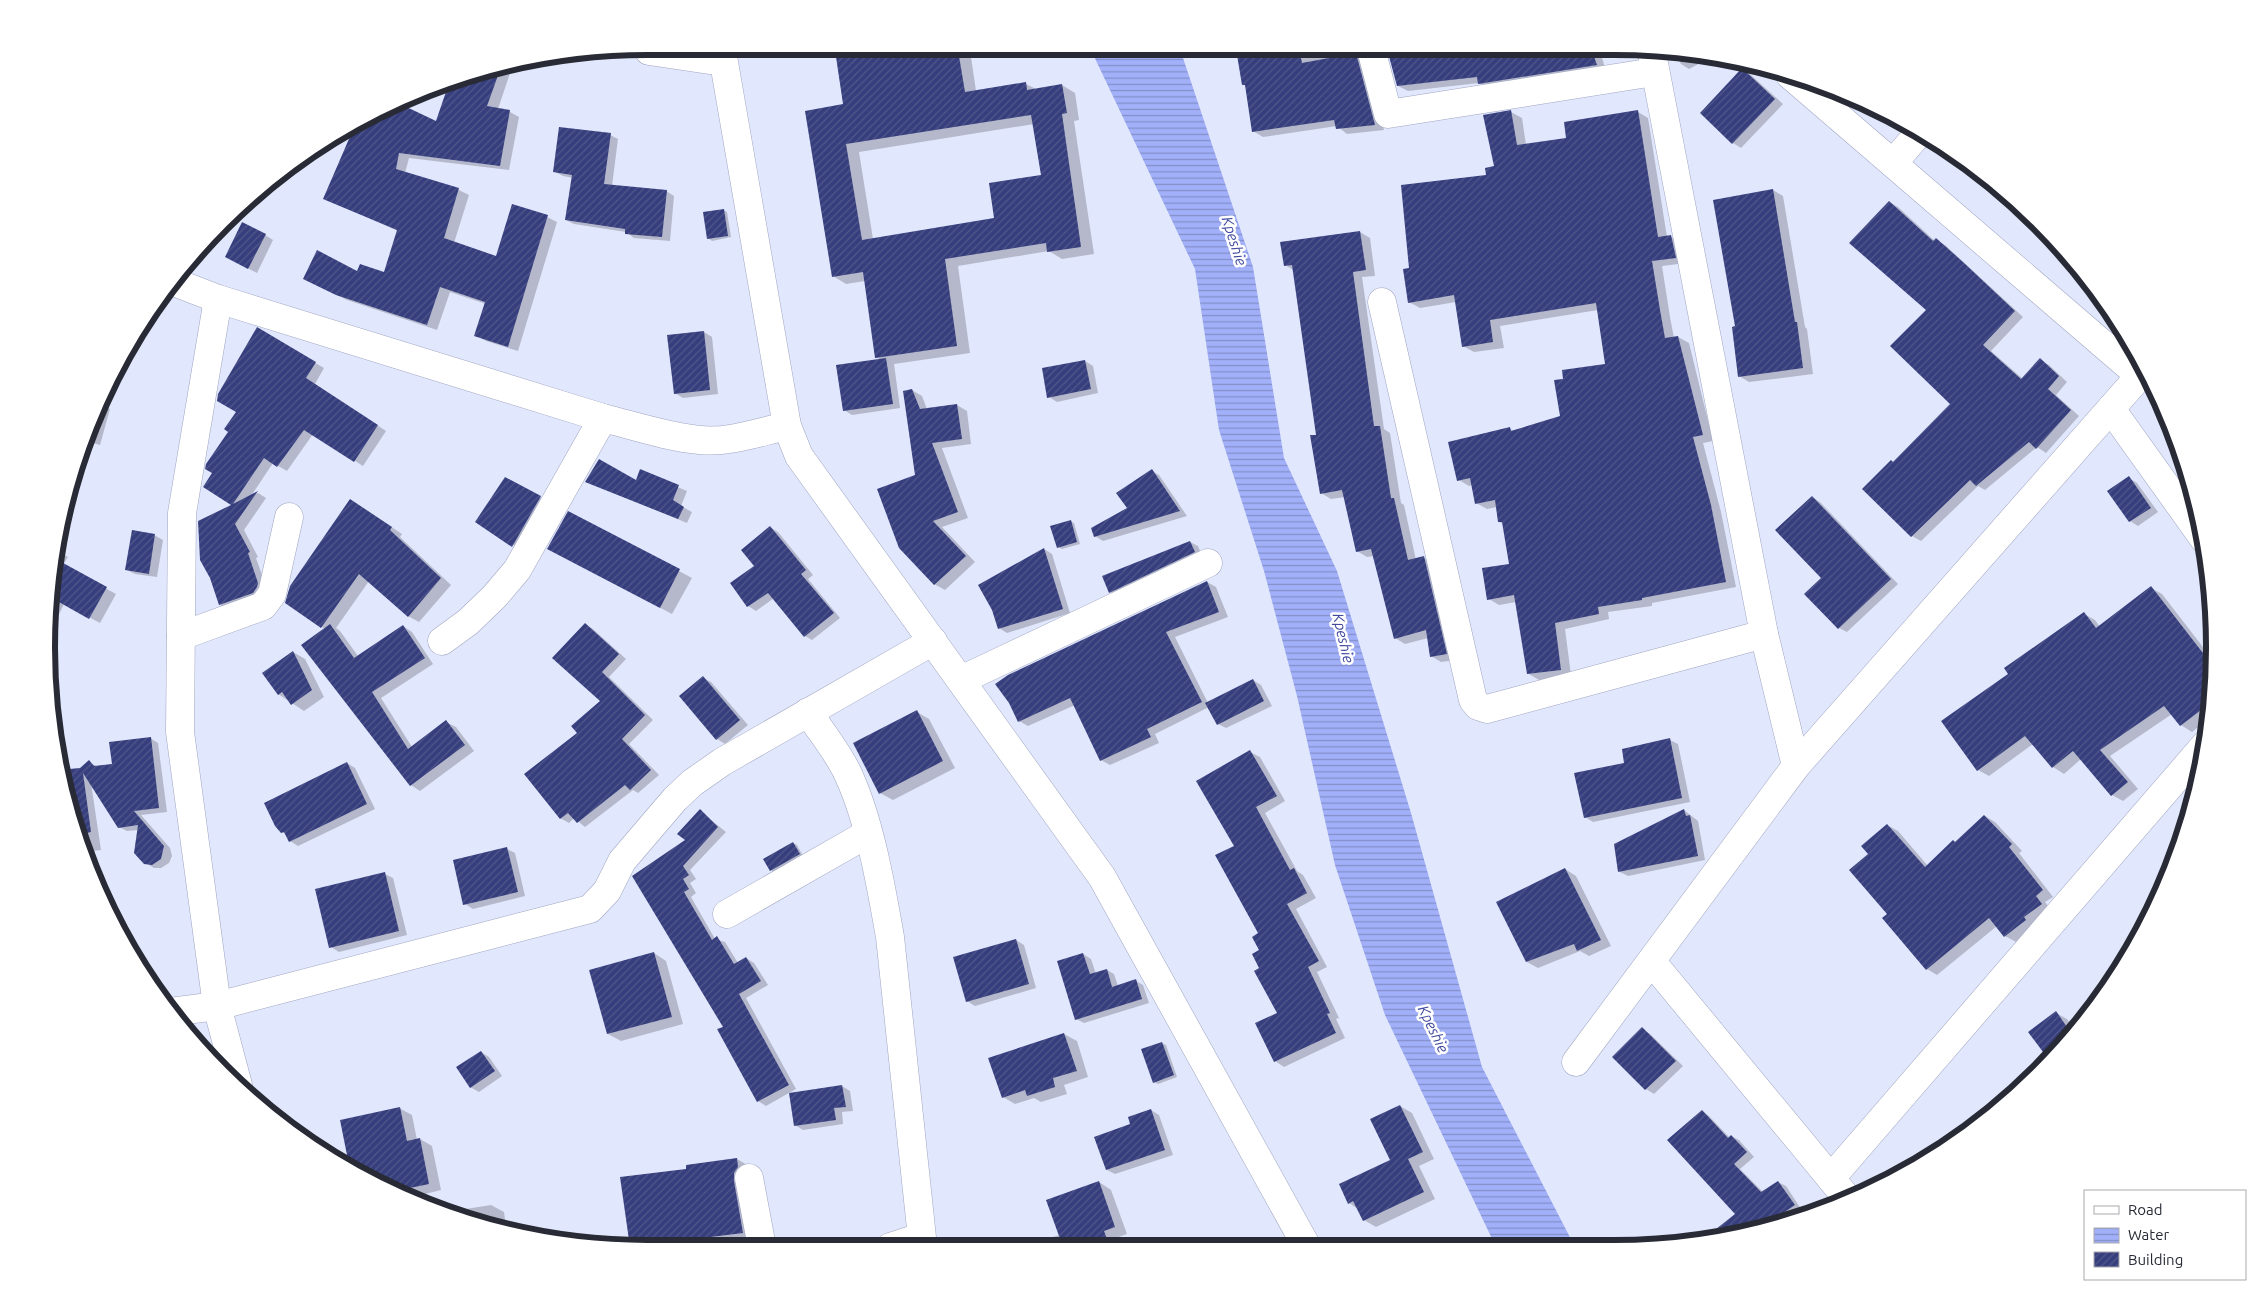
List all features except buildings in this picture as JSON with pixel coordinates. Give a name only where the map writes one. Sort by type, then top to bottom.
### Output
[{"type":"street","points":[[698,55],[722,57],[787,426],[799,456],[1102,877],[1302,1240]]},
{"type":"street","points":[[1373,55],[1388,114],[1652,60],[1764,634],[1796,766]]},
{"type":"street","points":[[1802,85],[2137,370]]},
{"type":"street","points":[[1892,163],[1916,138]]},
{"type":"street","points":[[179,284],[218,299],[603,418],[659,433],[701,440],[733,438],[787,426]]},
{"type":"street","points":[[218,299],[182,513],[180,732],[217,1006],[234,1071]]},
{"type":"street","points":[[1382,302],[1473,700],[1478,706],[1487,709],[1764,634]]},
{"type":"street","points":[[1576,1062],[1796,766],[2140,376]]},
{"type":"street","points":[[2111,409],[2193,524]]},
{"type":"street","points":[[442,641],[468,622],[494,597],[517,570],[603,418]]},
{"type":"street","points":[[181,636],[263,606],[272,594],[289,517]]},
{"type":"street","points":[[961,680],[1208,563]]},
{"type":"street","points":[[179,1011],[217,1006],[590,909],[607,891],[622,861],[675,799],[692,783],[722,762],[933,640]]},
{"type":"street","points":[[808,712],[847,772],[860,807],[890,938],[922,1240]]},
{"type":"street","points":[[1652,962],[1840,1194],[2196,756]]},
{"type":"street","points":[[727,914],[867,834]]},
{"type":"street","points":[[749,1178],[761,1240]]},
{"type":"water","name":"Kpeshie","points":[[1093,55],[1182,55],[1253,267],[1284,458],[1337,571],[1411,813],[1482,1067],[1571,1240],[1493,1240],[1385,1015],[1335,865],[1297,696],[1264,571],[1219,430],[1195,269]]}]
